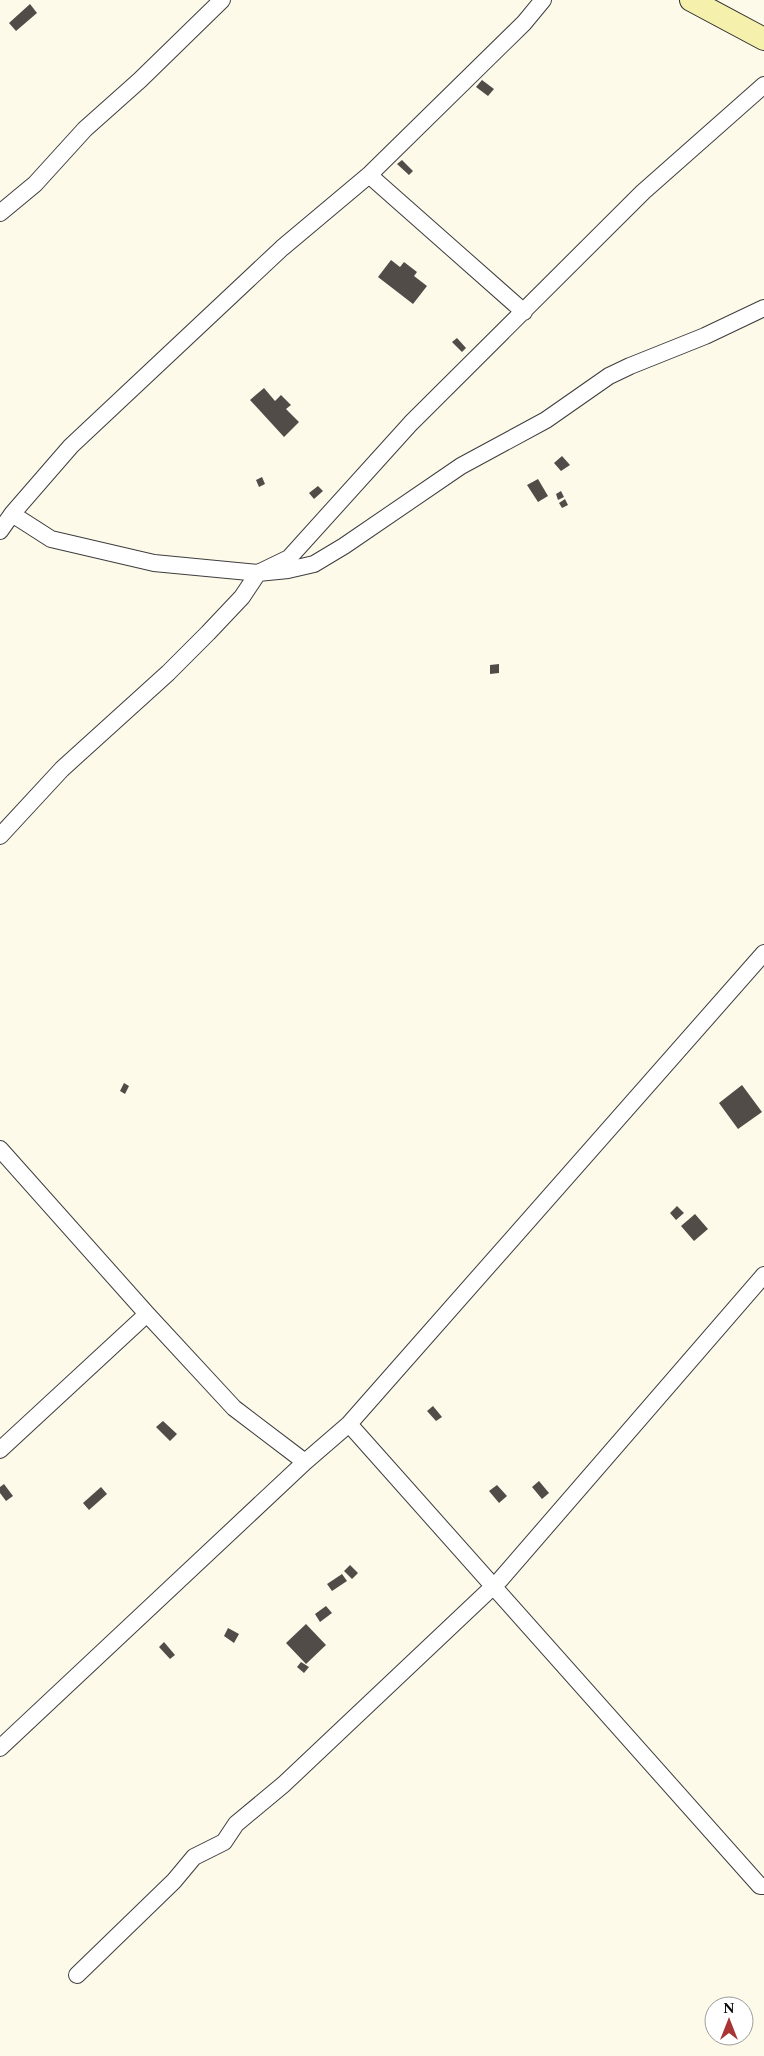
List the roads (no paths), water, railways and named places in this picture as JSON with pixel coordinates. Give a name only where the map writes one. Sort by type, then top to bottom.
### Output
[{"type":"street","points":[[0,213],[35,184],[86,129],[140,80],[222,0]]},
{"type":"street","points":[[0,531],[12,514],[71,446],[282,248],[369,175],[524,22],[543,0]]},
{"type":"street","points":[[692,0],[764,39]]},
{"type":"street","points":[[0,836],[62,769],[168,673],[208,633],[242,598],[258,573],[289,558],[411,423],[643,192],[764,85]]},
{"type":"street","points":[[369,175],[524,312]]},
{"type":"street","points":[[12,514],[51,539],[154,563],[258,573],[288,570],[314,564],[344,546],[461,466],[546,420],[608,376],[705,336],[764,308]]},
{"type":"street","points":[[0,1748],[305,1462],[349,1424],[764,953]]},
{"type":"street","points":[[0,1148],[147,1314],[234,1408],[305,1462]]},
{"type":"street","points":[[77,1975],[174,1881],[194,1857],[224,1842],[236,1824],[284,1784],[494,1585],[764,1275]]},
{"type":"street","points":[[0,1450],[147,1314]]},
{"type":"street","points":[[349,1424],[760,1886],[764,1886]]}]
